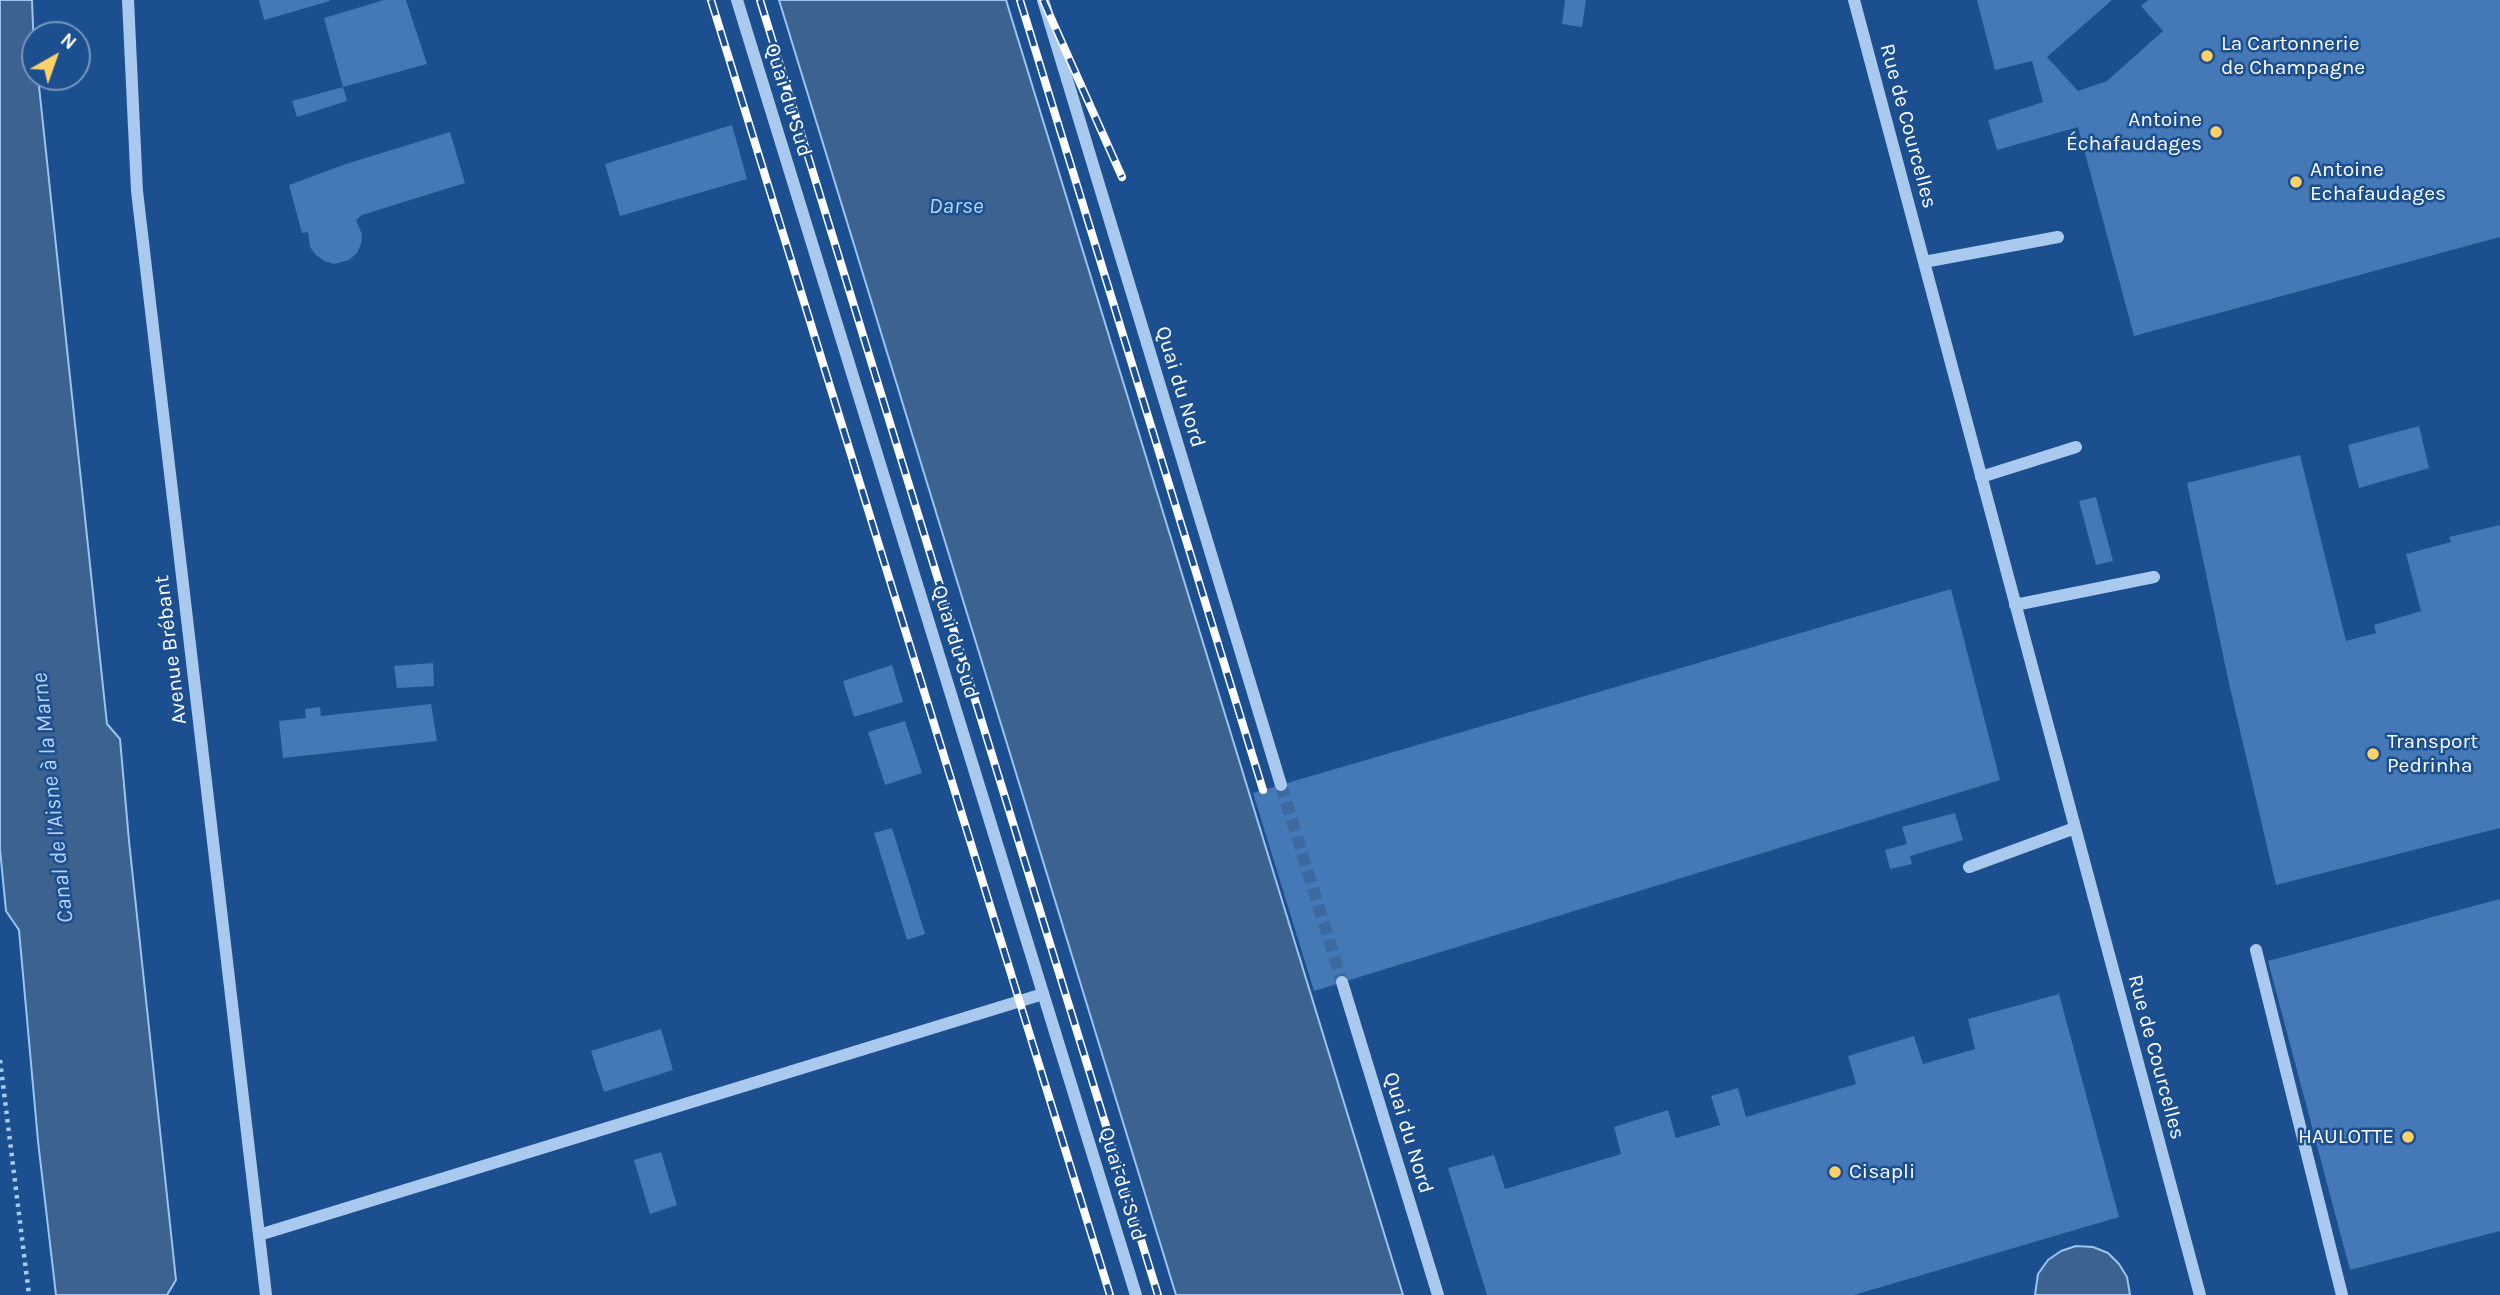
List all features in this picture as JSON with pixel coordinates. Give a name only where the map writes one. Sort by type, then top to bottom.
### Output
[{"type":"street","name":"Avenue Brébant","points":[[128,0],[137,191],[266,1295]]},
{"type":"street","name":"Quai du Sud","points":[[737,0],[1136,1295]]},
{"type":"street","name":"Quai du Nord","points":[[1043,0],[1281,785]]},
{"type":"street","name":"Rue de Courcelles","points":[[1854,0],[2200,1295]]},
{"type":"street","points":[[1924,262],[2058,237]]},
{"type":"street","points":[[1981,477],[2077,447]]},
{"type":"street","points":[[2015,605],[2154,577]]},
{"type":"street","points":[[1969,867],[2076,828]]},
{"type":"street","points":[[2256,950],[2342,1295]]},
{"type":"street","name":"Quai du Nord","points":[[1342,982],[1438,1295]]},
{"type":"street","points":[[259,1235],[1043,994]]},
{"type":"path","points":[[0,1060],[29,1295]]},
{"type":"water","name":"Canal de l'Aisne à la Marne","points":[[0,0],[32,0],[33,21],[21,21],[21,91],[39,91],[107,724],[120,739],[176,1280],[167,1295],[56,1295],[38,1141],[19,930],[6,911],[0,849]]},
{"type":"water","name":"Darse","points":[[779,0],[1006,0],[1403,1295],[1176,1295]]},
{"type":"water","points":[[2076,1246],[2093,1247],[2108,1253],[2127,1277],[2130,1295],[2035,1295],[2038,1274],[2048,1260],[2061,1251]]},
{"type":"building","points":[[259,0],[330,0],[330,1],[264,20]]},
{"type":"building","points":[[384,0],[406,0],[427,64],[343,87],[324,18]]},
{"type":"building","points":[[1565,0],[1586,0],[1582,27],[1562,24]]},
{"type":"building","name":"Antoine Echafaudages","points":[[1977,0],[2112,0],[2047,57],[2078,91],[2107,81],[2163,31],[2141,6],[2148,0],[2500,0],[2500,237],[2134,336],[2078,127],[1997,150],[1988,120],[2043,102],[2032,61],[1995,70]]},
{"type":"building","points":[[343,87],[347,101],[297,117],[292,101]]},
{"type":"building","points":[[732,125],[747,179],[620,216],[605,164]]},
{"type":"building","points":[[450,132],[465,183],[362,215],[356,220],[362,234],[361,244],[357,253],[349,260],[334,264],[316,255],[310,247],[308,232],[302,233],[289,185],[346,164]]},
{"type":"building","points":[[2419,426],[2429,468],[2359,488],[2348,445]]},
{"type":"building","name":"Transport Pedrinha","points":[[2300,455],[2346,641],[2376,633],[2374,625],[2421,611],[2406,554],[2451,542],[2449,537],[2500,525],[2500,828],[2276,885],[2228,679],[2187,483]]},
{"type":"building","points":[[2096,497],[2113,561],[2096,565],[2079,501]]},
{"type":"building","points":[[1951,589],[2000,780],[1314,991],[1253,793]]},
{"type":"building","points":[[433,663],[434,686],[397,688],[394,666]]},
{"type":"building","points":[[892,665],[903,702],[854,717],[843,681]]},
{"type":"building","points":[[431,704],[437,741],[283,758],[279,721],[306,718],[305,709],[320,707],[321,716]]},
{"type":"building","points":[[905,721],[922,773],[885,785],[868,732]]},
{"type":"building","points":[[1955,813],[1963,840],[1910,856],[1912,864],[1890,869],[1885,850],[1907,844],[1902,827]]},
{"type":"building","points":[[892,828],[925,934],[907,940],[874,833]]},
{"type":"building","name":"HAULOTTE","points":[[2500,899],[2500,1231],[2350,1270],[2268,961]]},
{"type":"building","name":"Cisapli","points":[[2059,994],[2119,1217],[1854,1295],[1487,1295],[1448,1168],[1494,1155],[1505,1189],[1621,1154],[1614,1127],[1668,1110],[1676,1138],[1720,1125],[1711,1096],[1738,1088],[1746,1117],[1856,1084],[1848,1056],[1914,1036],[1923,1064],[1975,1049],[1968,1019]]},
{"type":"building","points":[[661,1029],[673,1070],[604,1092],[591,1051]]},
{"type":"building","points":[[661,1152],[677,1205],[650,1214],[634,1160]]},
{"type":"tunnel","points":[[1281,785],[1342,982]]},
{"type":"railway","points":[[711,0],[1110,1295]]},
{"type":"railway","points":[[760,0],[1158,1295]]},
{"type":"railway","points":[[1020,0],[1263,790]]},
{"type":"railway","points":[[1043,0],[1122,177]]},
{"type":"place","name":"La Cartonnerie de Champagne","points":[[2207,56]]},
{"type":"place","name":"Antoine Échafaudages","points":[[2216,132]]},
{"type":"place","name":"Antoine Echafaudages","points":[[2296,182]]},
{"type":"place","name":"Transport Pedrinha","points":[[2373,754]]},
{"type":"place","name":"HAULOTTE","points":[[2408,1137]]},
{"type":"place","name":"Cisapli","points":[[1835,1172]]}]
